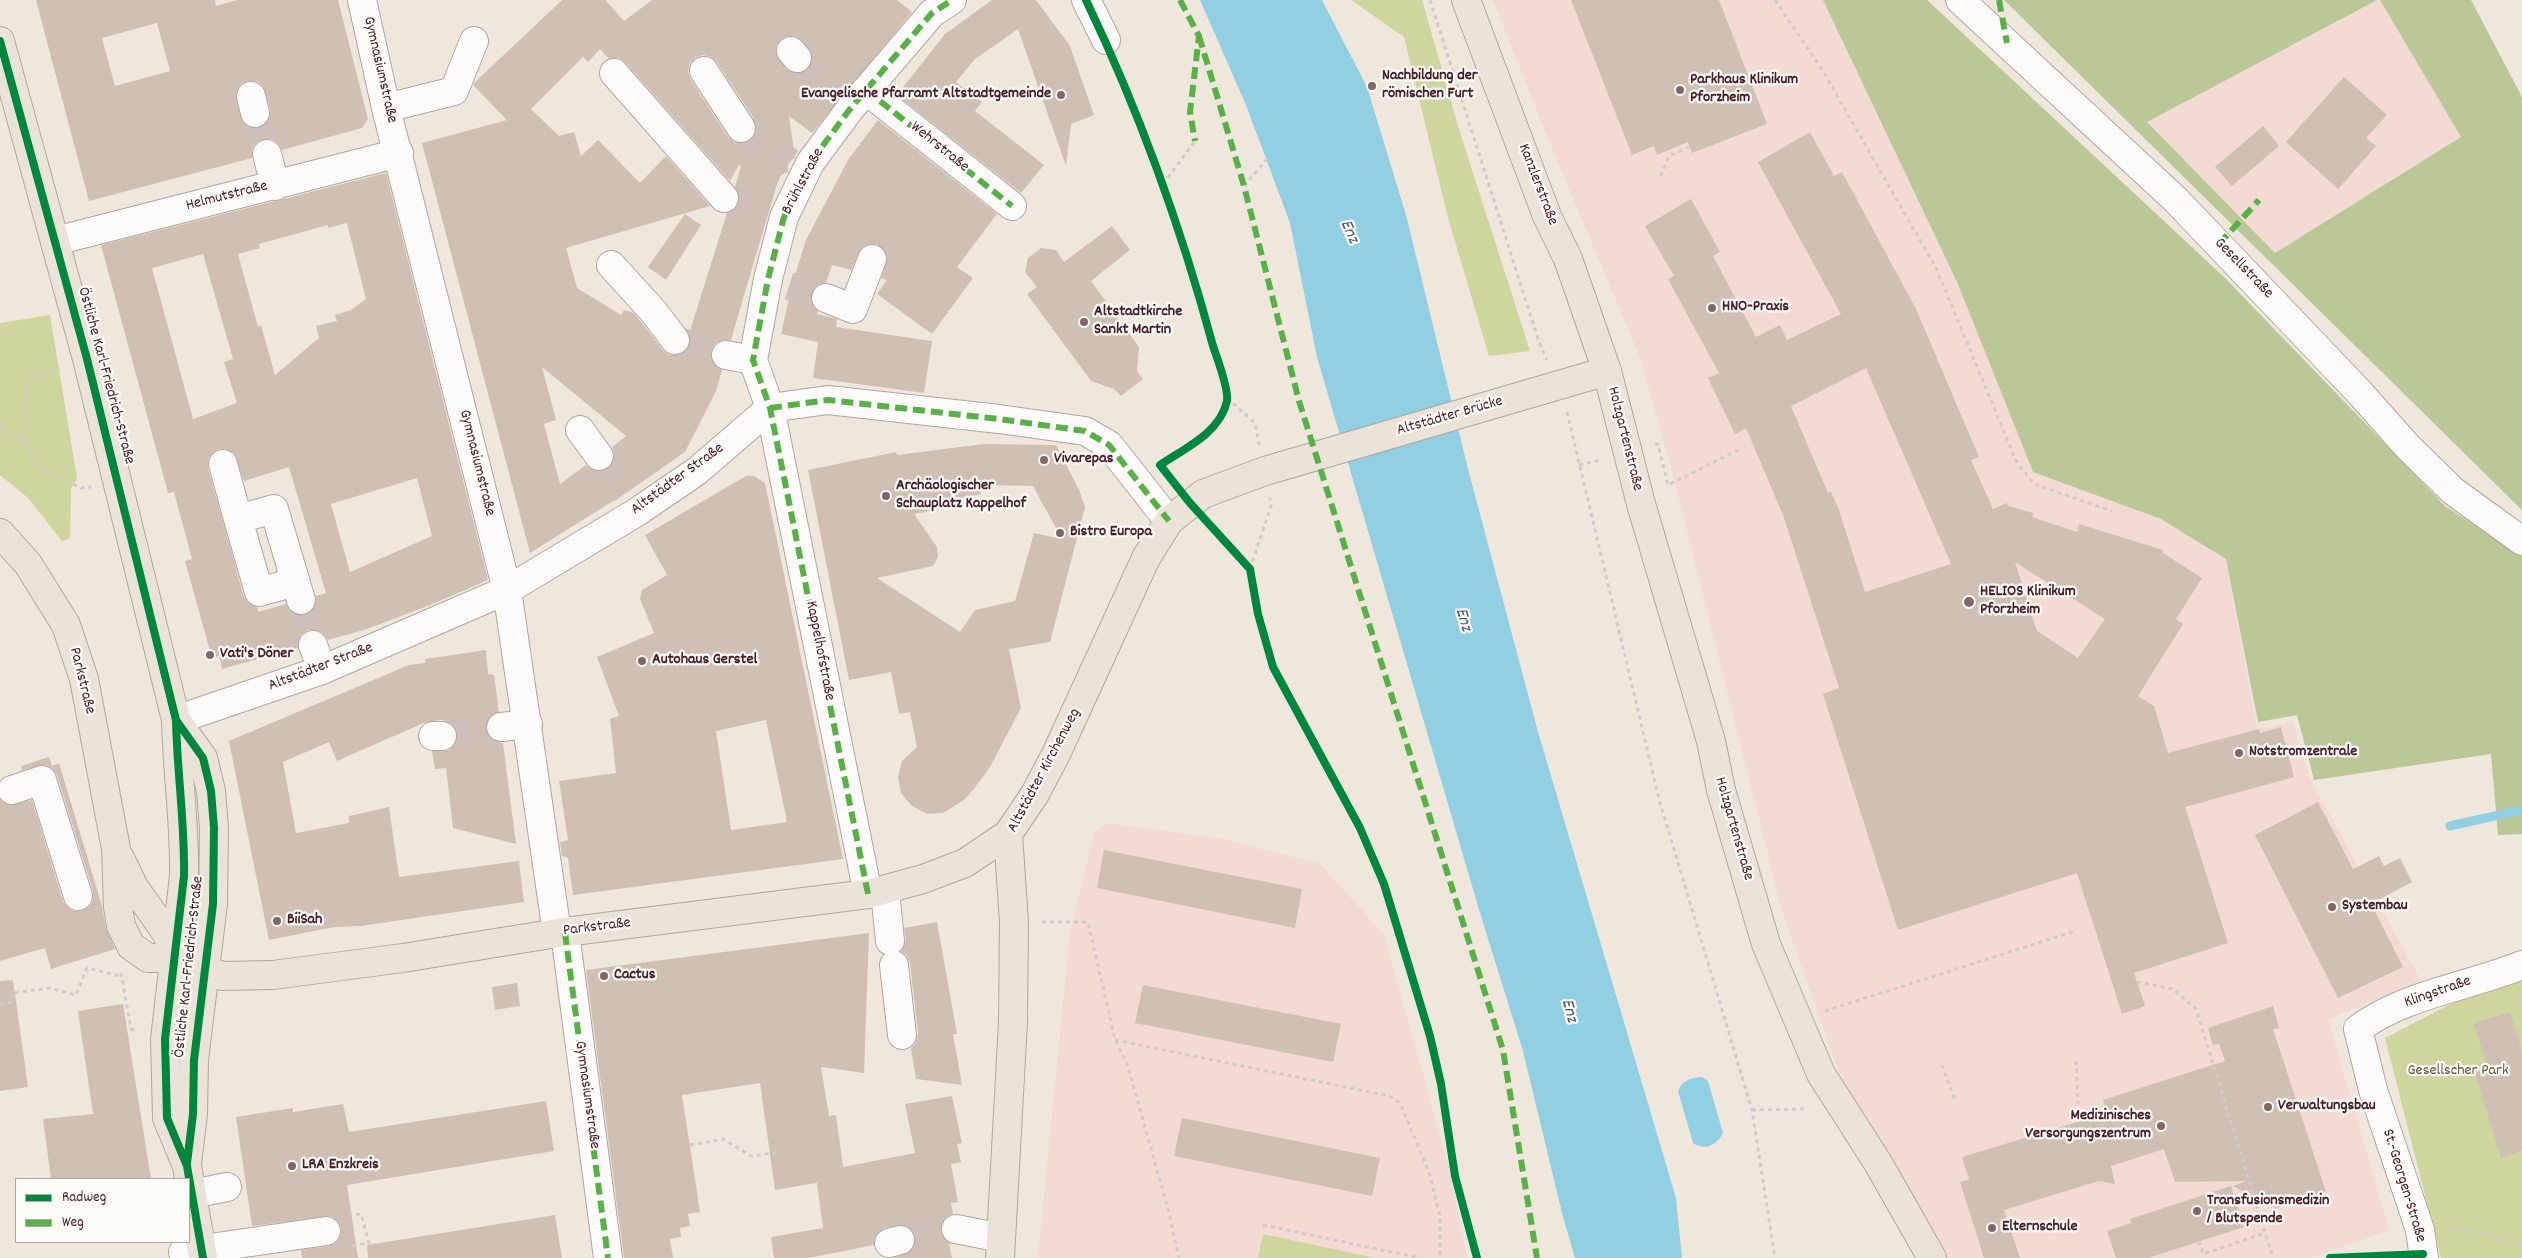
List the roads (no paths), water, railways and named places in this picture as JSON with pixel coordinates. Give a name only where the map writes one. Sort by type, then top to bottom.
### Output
[{"type":"main road","name":"Kanzlerstraße","points":[[1466,0],[1548,216],[1568,259],[1607,371]]},
{"type":"main road","name":"Östliche Karl-Friedrich-Straße","points":[[0,41],[87,359],[176,720],[177,763],[185,849],[183,898],[165,1039],[167,1118],[187,1166],[189,1178]]},
{"type":"main road","name":"Altstädter Brücke","points":[[1340,449],[1607,371]]},
{"type":"main road","name":"Holzgartenstraße","points":[[1607,371],[1641,504],[1710,741],[1721,790],[1766,944],[1821,1074],[1878,1163],[1932,1258]]},
{"type":"main road","name":"Altstädter Kirchenweg","points":[[1000,1248],[1013,1022],[1014,922],[1008,834],[1035,794],[1056,754],[1146,558],[1169,521],[1203,494],[1267,470],[1340,449]]},
{"type":"main road","name":"Parkstraße","points":[[0,533],[28,564],[66,625],[84,679],[116,849],[118,907],[121,926],[131,946],[148,958],[176,958],[222,976],[273,975],[403,958],[561,933],[877,892],[965,863],[1008,834]]},
{"type":"main road","name":"Östliche Karl-Friedrich-Straße","points":[[176,720],[203,758],[211,791],[214,828],[213,904],[194,1060],[193,1114],[187,1166]]},
{"type":"main road","name":"Parkstraße","points":[[116,849],[134,887],[167,934],[176,958]]},
{"type":"main road","name":"Östliche Karl-Friedrich-Straße","points":[[190,1183],[196,1253]]},
{"type":"street","name":"Gymnasiumstraße","points":[[362,0],[386,108],[399,153],[508,590],[561,933],[602,1158],[608,1258]]},
{"type":"street","points":[[1086,0],[1106,40]]},
{"type":"street","name":"Gesellstraße","points":[[1960,0],[2176,200],[2347,379],[2408,447],[2453,491],[2522,540]]},
{"type":"street","name":"Brühlstraße","points":[[753,360],[779,283],[776,215],[800,163],[936,4]]},
{"type":"street","points":[[386,108],[454,92],[474,41]]},
{"type":"street","points":[[704,71],[741,128]]},
{"type":"street","points":[[614,74],[724,198]]},
{"type":"street","name":"Wehrstraße","points":[[852,100],[1012,206]]},
{"type":"street","name":"Helmutstraße","points":[[55,241],[399,153]]},
{"type":"street","points":[[266,154],[275,186]]},
{"type":"street","points":[[826,298],[853,309],[872,259]]},
{"type":"street","points":[[611,265],[653,311],[675,340]]},
{"type":"street","points":[[726,355],[753,360],[770,408],[828,400],[1085,431],[1109,445],[1169,521]]},
{"type":"street","name":"Altstädter Straße","points":[[176,720],[322,670],[508,590],[632,502],[697,471],[770,408]]},
{"type":"street","name":"Kappelhofstraße","points":[[770,408],[892,953],[902,1036]]},
{"type":"street","points":[[580,430],[599,456]]},
{"type":"street","points":[[223,464],[238,519],[259,592],[298,591],[274,509],[238,519]]},
{"type":"street","points":[[313,645],[322,670]]},
{"type":"street","points":[[501,727],[528,724]]},
{"type":"street","points":[[12,790],[42,780],[78,896]]},
{"type":"street","name":"Klingstraße","points":[[2358,1029],[2374,1017],[2522,965]]},
{"type":"street","name":"St.-Georgen-Straße","points":[[2358,1029],[2373,1090],[2420,1230],[2424,1258]]},
{"type":"street","points":[[192,1194],[227,1187]]},
{"type":"street","points":[[956,1229],[1000,1248]]},
{"type":"street","points":[[196,1253],[326,1230]]},
{"type":"water","name":"Enz","points":[[1200,0],[1322,0],[1367,87],[1406,215],[1468,469],[1538,732],[1676,1198],[1682,1258],[1575,1258],[1562,1213],[1523,1051],[1480,913],[1317,357],[1290,223],[1246,105]]},
{"type":"water","points":[[1702,1077],[1708,1081],[1723,1133],[1714,1144],[1706,1147],[1693,1143],[1678,1091],[1687,1080]]},
{"type":"waterway","points":[[2450,826],[2522,810]]},
{"type":"tunnel","points":[[797,58],[840,100]]},
{"type":"tunnel","points":[[255,113],[267,154]]},
{"type":"tunnel","points":[[741,128],[790,162]]},
{"type":"tunnel","points":[[724,198],[768,213]]},
{"type":"tunnel","points":[[789,286],[826,298]]},
{"type":"tunnel","points":[[675,340],[726,355]]},
{"type":"tunnel","points":[[599,456],[626,493]]},
{"type":"tunnel","points":[[301,600],[313,645]]},
{"type":"tunnel","points":[[442,736],[501,727]]},
{"type":"tunnel","points":[[900,1240],[956,1229]]},
{"type":"place","name":"Nachbildung der römischen Furt","points":[[1372,86]]},
{"type":"place","name":"Parkhaus Klinikum Pforzheim","points":[[1680,90]]},
{"type":"place","name":"Evangelische Pfarramt Altstadtgemeinde","points":[[1061,95]]},
{"type":"place","name":"HNO-Praxis","points":[[1712,308]]},
{"type":"place","name":"Altstadtkirche Sankt Martin","points":[[1084,322]]},
{"type":"place","name":"Vivarepas","points":[[1044,460]]},
{"type":"place","name":"Archäologischer Schauplatz Kappelhof","points":[[886,496]]},
{"type":"place","name":"Bistro Europa","points":[[1060,533]]},
{"type":"place","name":"HELIOS Klinikum Pforzheim","points":[[1969,602]]},
{"type":"place","name":"Vati's Döner","points":[[210,655]]},
{"type":"place","name":"Autohaus Gerstel","points":[[642,661]]},
{"type":"place","name":"Notstromzentrale","points":[[2239,753]]},
{"type":"place","name":"Systembau","points":[[2332,907]]},
{"type":"place","name":"BiiSah","points":[[277,921]]},
{"type":"place","name":"Cactus","points":[[604,976]]},
{"type":"place","name":"Verwaltungsbau","points":[[2268,1107]]},
{"type":"place","name":"Medizinisches Versorgungszentrum","points":[[2161,1126]]},
{"type":"place","name":"LRA Enzkreis","points":[[292,1166]]},
{"type":"place","name":"Transfusionsmedizin / Blutspende","points":[[2197,1211]]},
{"type":"place","name":"Elternschule","points":[[1992,1228]]},
{"type":"park label","name":"Gesellscher Park","points":[[2458,1072]]}]
